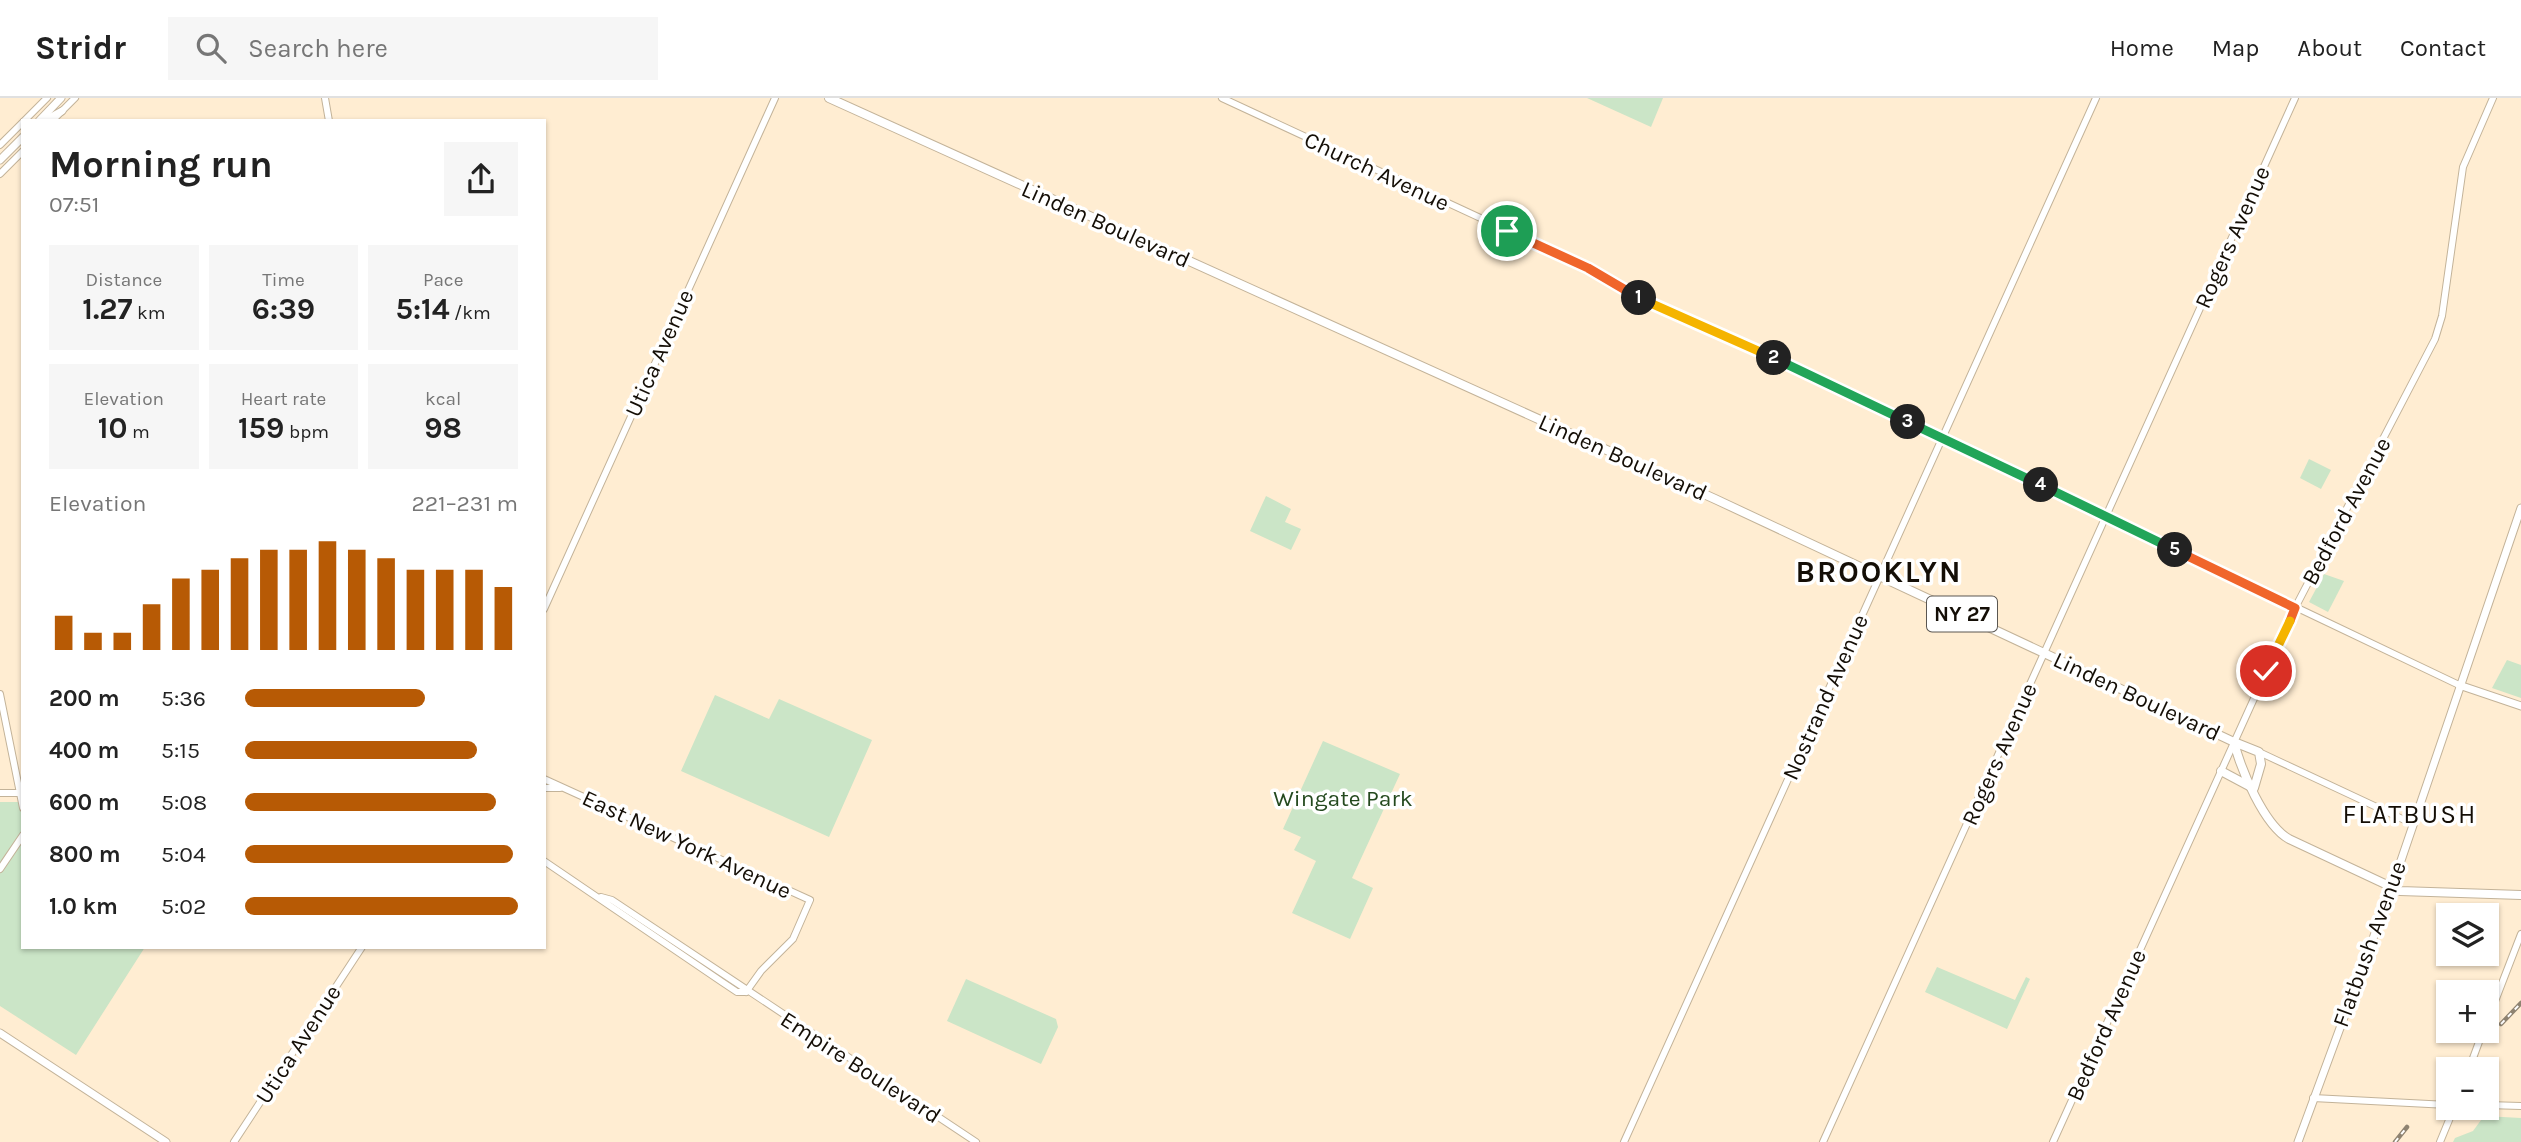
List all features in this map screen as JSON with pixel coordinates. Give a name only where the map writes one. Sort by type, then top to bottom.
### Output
[{"type":"highway","name":"Linden Boulevard","points":[[828,98],[1880,576],[2259,752]]},
{"type":"highway","points":[[2234,742],[2273,827],[2280,834],[2400,891],[2521,895]]},
{"type":"highway","points":[[2254,788],[2261,764],[2259,752]]},
{"type":"highway","points":[[2221,771],[2254,788]]},
{"type":"main road","points":[[27,119],[47,98]]},
{"type":"main road","points":[[40,119],[61,98]]},
{"type":"main road","points":[[54,119],[75,98]]},
{"type":"main road","points":[[325,98],[329,119]]},
{"type":"main road","name":"Utica Avenue","points":[[546,605],[775,98]]},
{"type":"main road","name":"Church Avenue","points":[[1222,98],[1588,268],[1620,289],[1942,438],[2459,685],[2521,706]]},
{"type":"main road","name":"Nostrand Avenue","points":[[1624,1142],[2096,98]]},
{"type":"main road","name":"Rogers Avenue","points":[[1823,1142],[2295,98]]},
{"type":"main road","name":"Bedford Avenue","points":[[2053,1142],[2295,608],[2437,335],[2463,167],[2493,98]]},
{"type":"main road","points":[[48,119],[62,111]]},
{"type":"main road","points":[[0,145],[21,125]]},
{"type":"main road","points":[[0,160],[21,139]]},
{"type":"main road","points":[[0,174],[21,153]]},
{"type":"main road","name":"Flatbush Avenue","points":[[2298,1142],[2392,887],[2521,508]]},
{"type":"main road","points":[[0,694],[21,793],[0,793]]},
{"type":"main road","name":"Linden Boulevard","points":[[2259,752],[2413,824]]},
{"type":"main road","name":"East New York Avenue","points":[[546,780],[810,900],[793,939],[761,971],[746,992]]},
{"type":"main road","name":"East New York Avenue","points":[[546,788],[565,788]]},
{"type":"main road","points":[[0,869],[21,838]]},
{"type":"main road","name":"Empire Boulevard","points":[[546,862],[601,897],[610,899],[742,986],[746,992],[976,1142]]},
{"type":"main road","points":[[2499,991],[2521,934]]},
{"type":"main road","name":"Utica Avenue","points":[[234,1142],[361,949]]},
{"type":"main road","points":[[0,1033],[166,1142]]},
{"type":"main road","points":[[2313,1098],[2436,1104]]},
{"type":"main road","points":[[2499,1105],[2521,1106]]},
{"type":"main road","points":[[2440,1142],[2449,1120]]},
{"type":"green space","points":[[1587,98],[1663,98],[1651,127]]},
{"type":"green space","points":[[2309,459],[2331,470],[2321,489],[2300,478]]},
{"type":"green space","points":[[1266,496],[1291,509],[1285,522],[1301,529],[1291,550],[1250,531]]},
{"type":"green space","points":[[2324,574],[2344,581],[2328,612],[2309,602]]},
{"type":"green space","points":[[2507,660],[2521,665],[2521,698],[2492,688]]},
{"type":"green space","points":[[715,695],[769,719],[779,699],[872,740],[829,837],[681,771]]},
{"type":"green space","name":"Wingate Park","points":[[1323,741],[1400,774],[1352,878],[1373,888],[1350,939],[1292,913],[1316,861],[1294,850],[1301,837],[1283,829]]},
{"type":"green space","points":[[0,802],[21,802],[21,949],[144,949],[76,1055],[0,1006]]},
{"type":"green space","points":[[1937,967],[2015,1000],[2026,977],[2030,979],[2007,1029],[1925,992]]},
{"type":"green space","points":[[966,979],[1056,1019],[1058,1027],[1041,1064],[947,1021]]},
{"type":"green space","points":[[2499,1117],[2521,1118],[2521,1142],[2453,1142],[2455,1138],[2473,1131],[2481,1120],[2499,1120]]},
{"type":"railway","points":[[2501,1024],[2521,1003]]},
{"type":"railway","points":[[2395,1142],[2407,1127]]},
{"type":"district","name":"BROOKLYN","points":[[1879,572]]},
{"type":"district","name":"FLATBUSH","points":[[2410,814]]},
{"type":"route","points":[[1507,231],[1588,268],[1620,289],[2045,486],[2295,608],[2266,671]]}]
